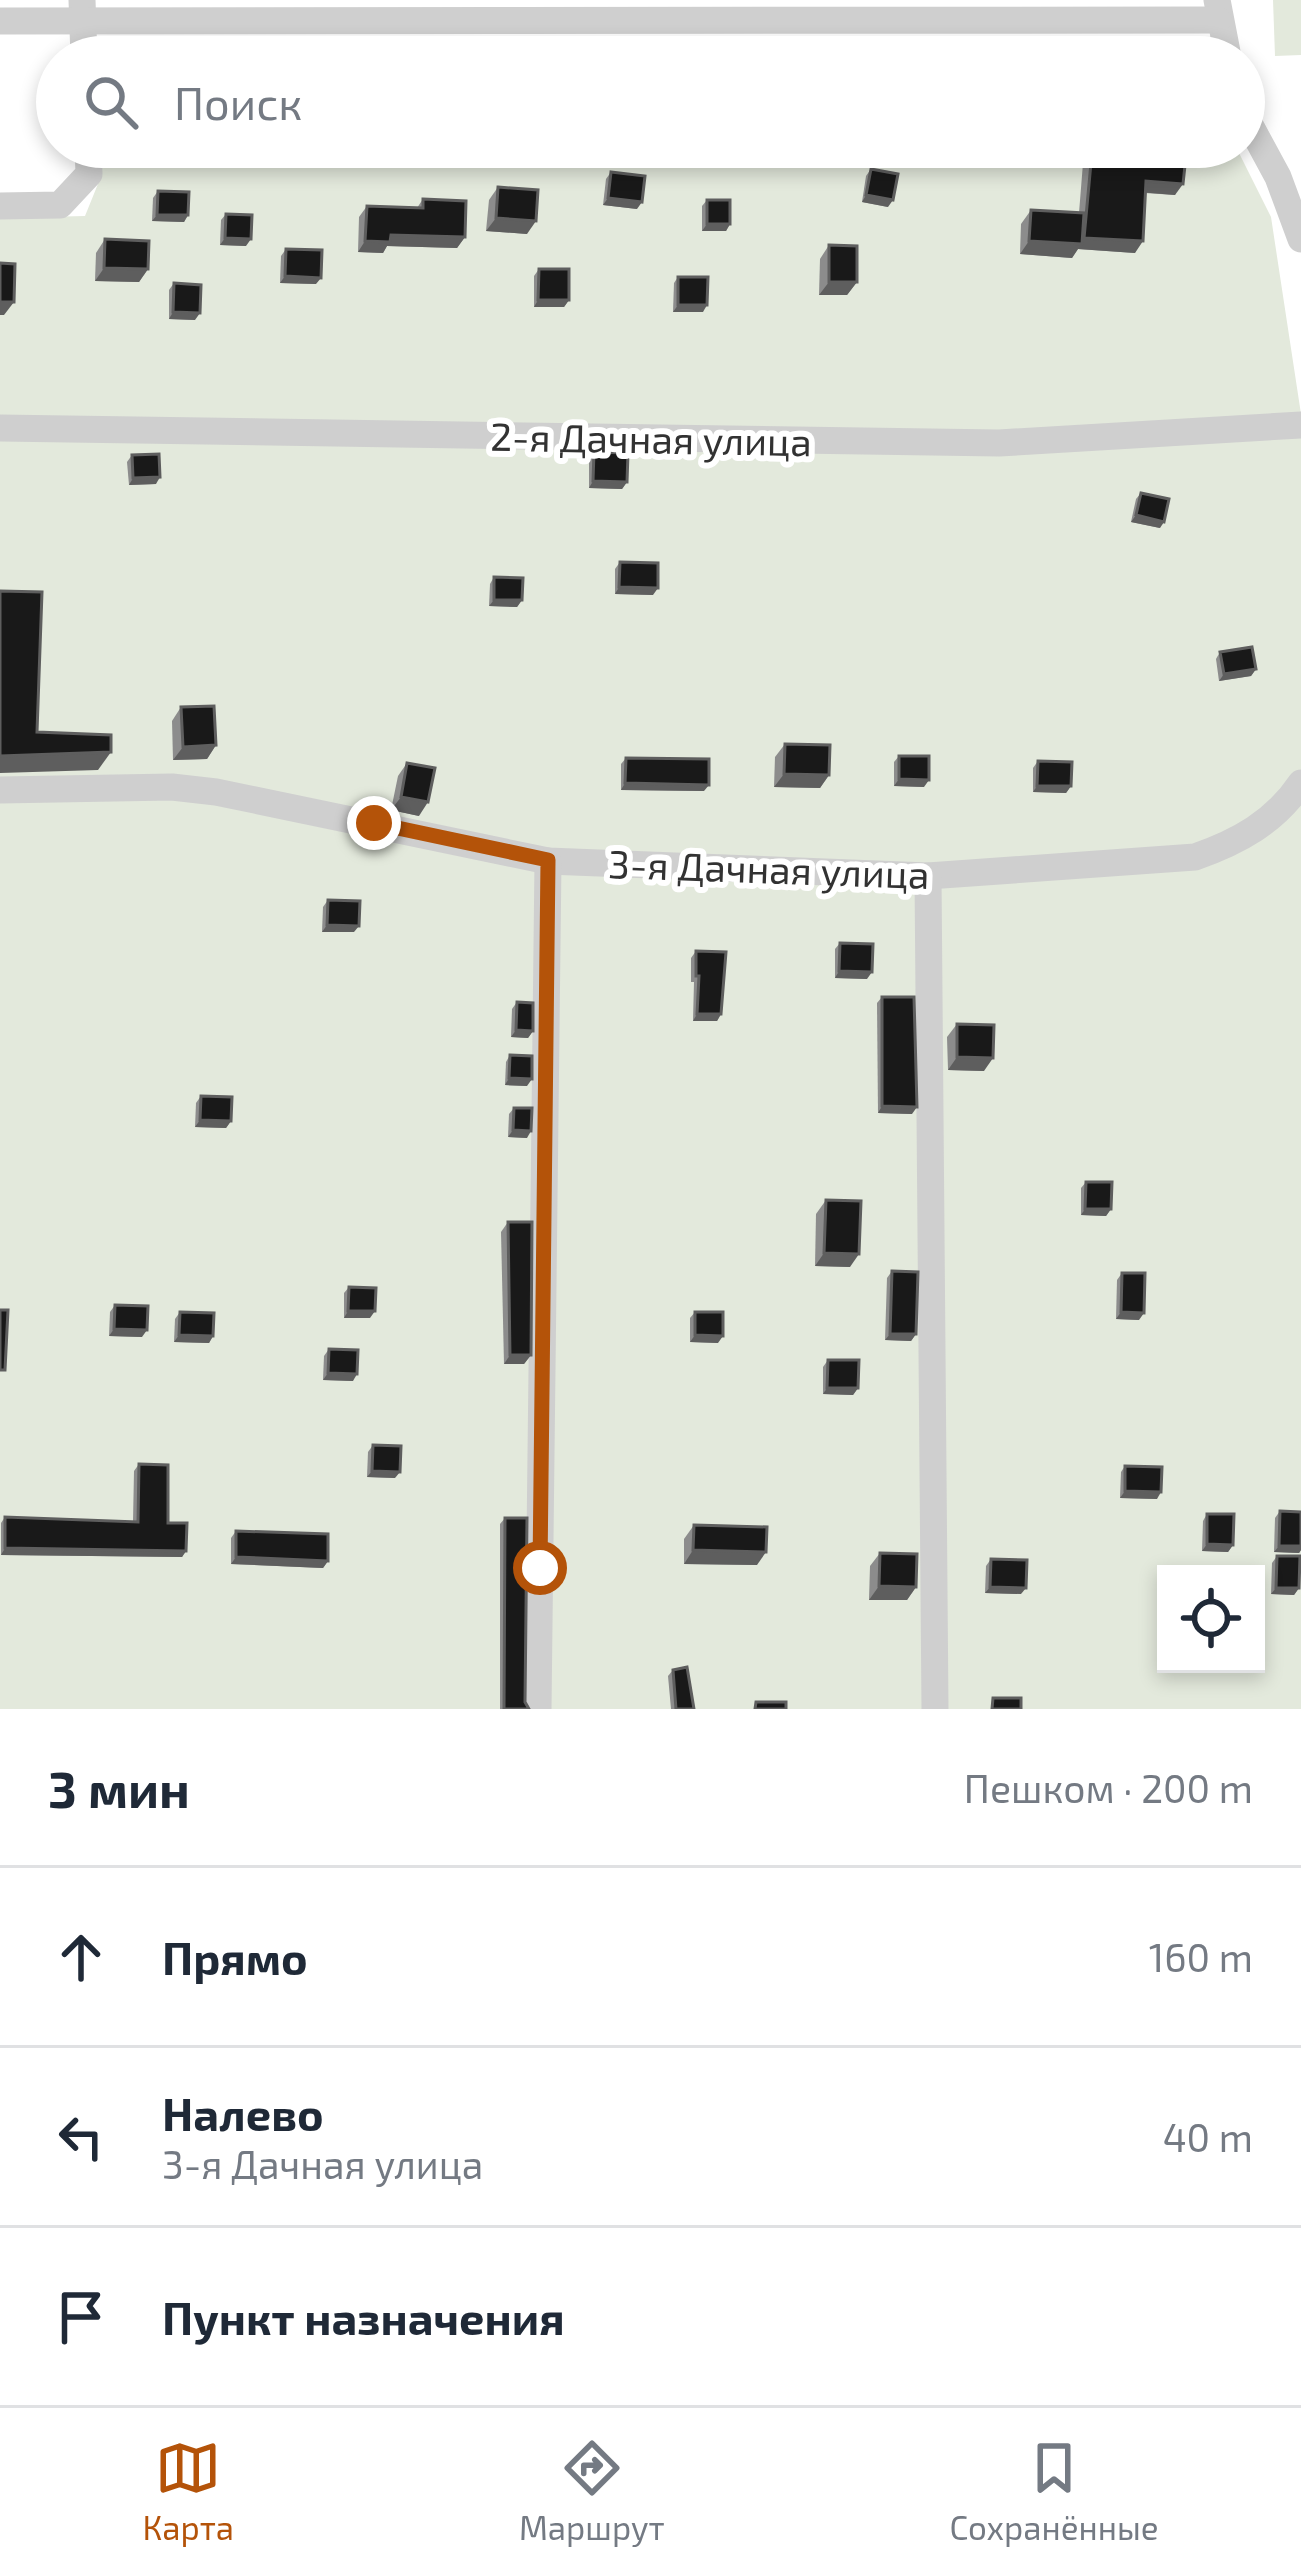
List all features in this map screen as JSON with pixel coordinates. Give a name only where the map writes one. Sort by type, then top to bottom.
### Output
[{"type":"street","points":[[0,21],[82,10],[1218,10]]},
{"type":"street","points":[[1265,153],[1301,239]]},
{"type":"street","points":[[0,206],[61,205],[89,174],[89,168]]},
{"type":"street","name":"2-я Дачная улица","points":[[0,428],[999,443],[1301,424]]},
{"type":"street","name":"3-я Дачная улица","points":[[0,790],[172,787],[216,792],[548,860],[928,876],[1195,857],[1228,846],[1262,826],[1301,782]]},
{"type":"street","points":[[538,1709],[548,860]]},
{"type":"street","points":[[928,876],[935,1709]]},
{"type":"shaded area","points":[[1273,0],[1301,0],[1301,55],[1275,56]]},
{"type":"shaded area","points":[[102,168],[1246,168],[1271,217],[1301,414],[1301,1709],[0,1709],[0,218],[85,216]]},
{"type":"building","points":[[1091,168],[1185,168],[1183,184],[1146,181],[1143,241],[1084,238]]},
{"type":"building","points":[[871,169],[898,174],[893,200],[866,195]]},
{"type":"building","points":[[611,172],[645,176],[642,202],[608,198]]},
{"type":"building","points":[[498,187],[538,190],[536,221],[496,218]]},
{"type":"building","points":[[158,191],[189,192],[188,215],[157,215]]},
{"type":"building","points":[[423,199],[466,201],[465,237],[391,235],[390,242],[365,241],[367,206],[423,208]]},
{"type":"building","points":[[707,200],[730,200],[730,224],[707,224]]},
{"type":"building","points":[[1031,210],[1084,213],[1082,244],[1029,241]]},
{"type":"building","points":[[226,214],[252,215],[251,239],[225,238]]},
{"type":"building","points":[[105,239],[149,241],[148,269],[104,268]]},
{"type":"building","points":[[829,245],[857,246],[857,282],[829,282]]},
{"type":"building","points":[[286,249],[322,250],[321,278],[285,276]]},
{"type":"building","points":[[0,263],[15,264],[14,302],[0,302]]},
{"type":"building","points":[[539,269],[569,269],[569,300],[538,300]]},
{"type":"building","points":[[678,277],[708,277],[707,305],[678,305]]},
{"type":"building","points":[[174,283],[201,285],[200,313],[173,312]]},
{"type":"building","points":[[594,452],[628,453],[627,482],[593,481]]},
{"type":"building","points":[[159,454],[160,477],[133,478],[132,455]]},
{"type":"building","points":[[1141,493],[1169,499],[1164,522],[1136,515]]},
{"type":"building","points":[[620,562],[658,563],[658,588],[619,587]]},
{"type":"building","points":[[494,577],[523,578],[522,600],[494,600]]},
{"type":"building","points":[[0,591],[42,592],[37,732],[111,735],[111,752],[0,756]]},
{"type":"building","points":[[1252,647],[1256,669],[1224,674],[1220,652]]},
{"type":"building","points":[[214,706],[216,745],[183,747],[181,707]]},
{"type":"building","points":[[785,744],[830,745],[829,775],[784,774]]},
{"type":"building","points":[[899,756],[929,756],[929,780],[899,779]]},
{"type":"building","points":[[626,758],[709,759],[709,785],[625,783]]},
{"type":"building","points":[[1038,761],[1072,762],[1071,786],[1037,786]]},
{"type":"building","points":[[407,763],[435,768],[428,802],[401,797]]},
{"type":"building","points":[[328,900],[360,901],[359,926],[327,925]]},
{"type":"building","points":[[840,943],[873,944],[872,972],[839,971]]},
{"type":"building","points":[[696,951],[726,952],[721,1014],[697,1014]]},
{"type":"building","points":[[882,997],[914,997],[917,1107],[882,1106]]},
{"type":"building","points":[[517,1002],[533,1003],[533,1031],[516,1030]]},
{"type":"building","points":[[957,1024],[994,1025],[993,1058],[957,1057]]},
{"type":"building","points":[[510,1055],[532,1056],[532,1079],[509,1078]]},
{"type":"building","points":[[201,1096],[232,1097],[231,1121],[200,1120]]},
{"type":"building","points":[[514,1108],[532,1108],[531,1131],[513,1130]]},
{"type":"building","points":[[1086,1182],[1112,1182],[1111,1209],[1085,1209]]},
{"type":"building","points":[[826,1200],[861,1201],[859,1254],[824,1253]]},
{"type":"building","points":[[508,1222],[532,1222],[531,1355],[510,1355]]},
{"type":"building","points":[[892,1271],[918,1272],[916,1334],[890,1334]]},
{"type":"building","points":[[1122,1273],[1145,1273],[1144,1313],[1121,1312]]},
{"type":"building","points":[[349,1287],[376,1288],[375,1311],[348,1311]]},
{"type":"building","points":[[115,1305],[148,1306],[147,1330],[114,1329]]},
{"type":"building","points":[[0,1310],[8,1310],[5,1370],[0,1370]]},
{"type":"building","points":[[180,1312],[214,1313],[213,1336],[179,1335]]},
{"type":"building","points":[[695,1312],[723,1312],[723,1336],[695,1335]]},
{"type":"building","points":[[329,1349],[358,1350],[357,1374],[328,1373]]},
{"type":"building","points":[[828,1360],[859,1360],[858,1388],[827,1388]]},
{"type":"building","points":[[373,1445],[401,1446],[400,1472],[372,1471]]},
{"type":"building","points":[[139,1464],[168,1465],[168,1523],[187,1523],[186,1551],[5,1548],[5,1517],[138,1522]]},
{"type":"building","points":[[1125,1466],[1162,1467],[1161,1492],[1125,1491]]},
{"type":"building","points":[[1280,1511],[1301,1512],[1301,1546],[1279,1546]]},
{"type":"building","points":[[1207,1514],[1234,1514],[1233,1545],[1207,1544]]},
{"type":"building","points":[[505,1518],[527,1518],[525,1702],[529,1709],[504,1709]]},
{"type":"building","points":[[694,1525],[767,1527],[766,1552],[693,1550]]},
{"type":"building","points":[[236,1531],[328,1534],[328,1561],[236,1557]]},
{"type":"building","points":[[880,1553],[917,1554],[916,1587],[879,1586]]},
{"type":"building","points":[[1277,1556],[1300,1556],[1299,1588],[1276,1588]]},
{"type":"building","points":[[991,1559],[1027,1560],[1026,1588],[990,1587]]},
{"type":"building","points":[[687,1667],[694,1709],[676,1709],[673,1670]]},
{"type":"building","points":[[993,1698],[1021,1698],[1021,1709],[992,1709]]},
{"type":"building","points":[[756,1702],[786,1702],[786,1709],[755,1709]]},
{"type":"route","points":[[374,823],[548,860],[540,1568]]}]
